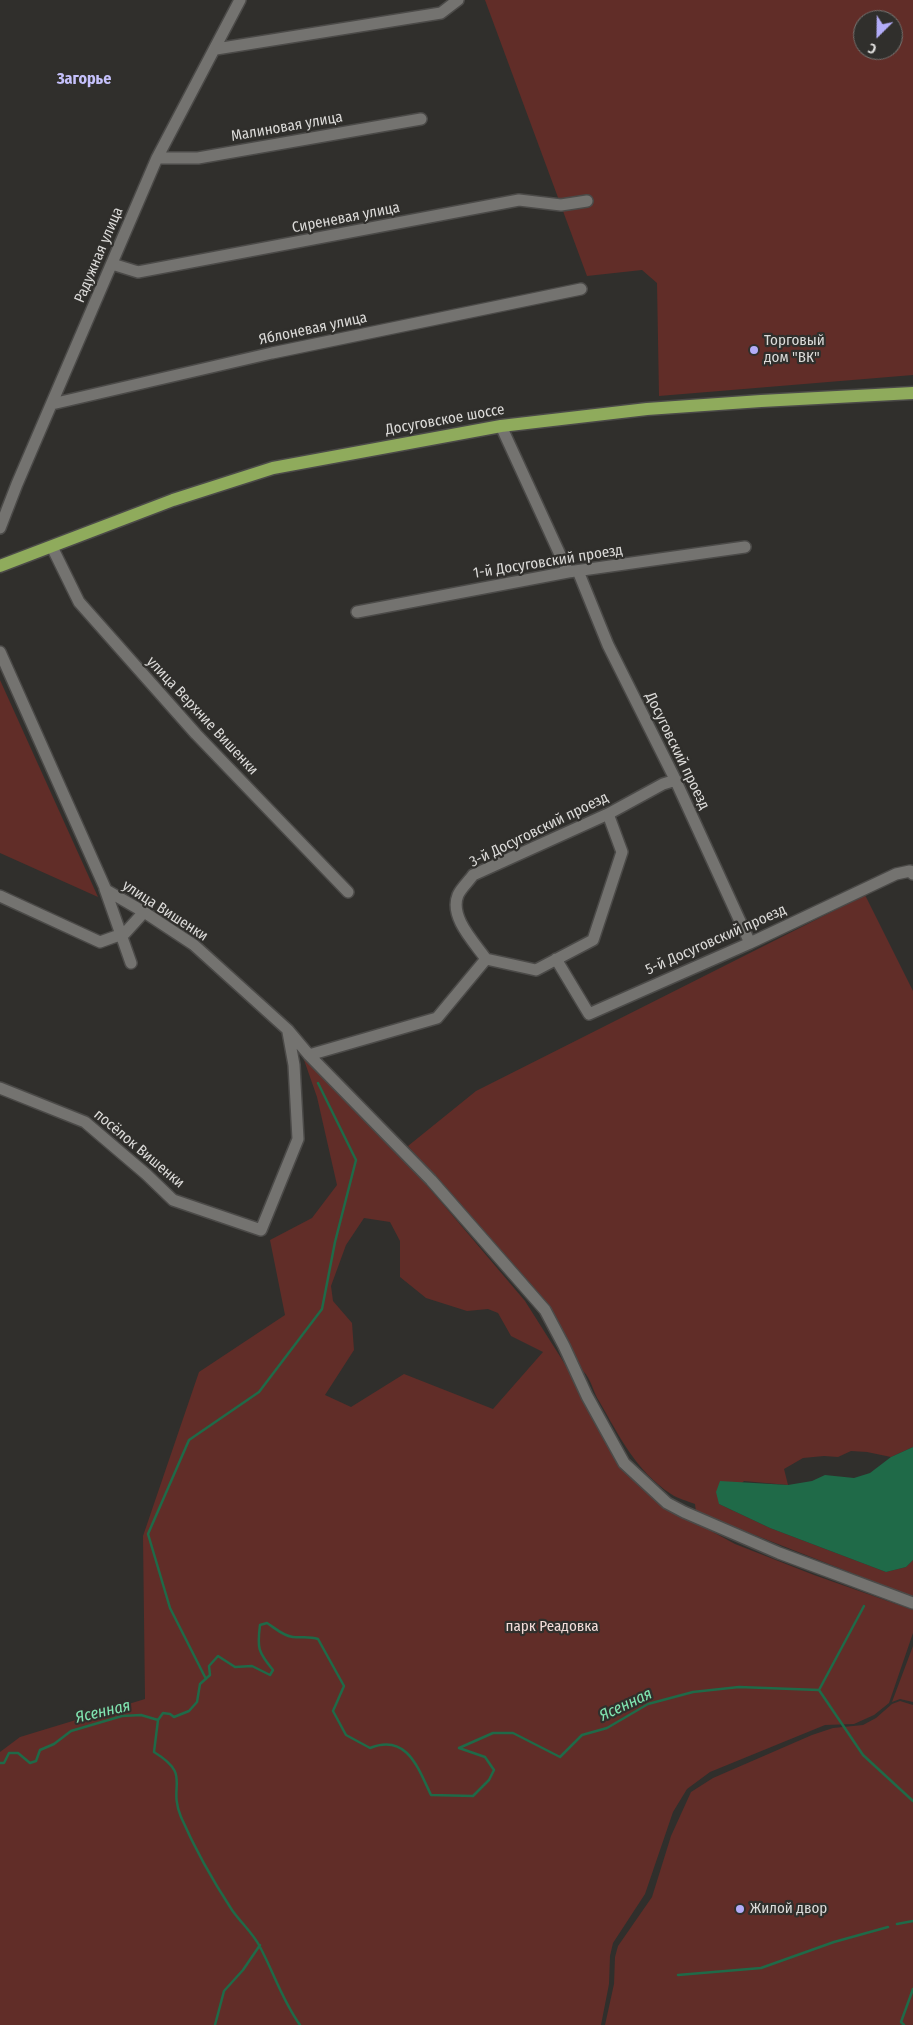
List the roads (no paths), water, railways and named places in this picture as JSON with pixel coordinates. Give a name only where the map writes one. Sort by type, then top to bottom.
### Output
[{"type":"main road","name":"Досуговское шоссе","points":[[0,566],[173,500],[273,468],[501,426],[647,409],[761,400],[913,393]]},
{"type":"street","name":"Радужная улица","points":[[0,528],[157,158],[216,49],[240,0]]},
{"type":"street","points":[[216,49],[441,13],[458,0]]},
{"type":"street","name":"Малиновая улица","points":[[157,158],[198,158],[421,119]]},
{"type":"street","name":"Сиреневая улица","points":[[112,264],[138,272],[519,200],[561,205],[587,201]]},
{"type":"street","name":"Яблоневая улица","points":[[52,404],[272,353],[582,289]]},
{"type":"street","name":"Досуговский проезд","points":[[501,426],[676,780],[750,943]]},
{"type":"street","name":"улица Верхние Вишенки","points":[[52,547],[79,602],[196,734],[348,892]]},
{"type":"street","name":"1-й Досуговский проезд","points":[[357,612],[573,571],[745,547]]},
{"type":"street","name":"улица Вишенки","points":[[0,652],[105,889],[194,945],[288,1030],[309,1055],[431,1180],[545,1310],[587,1396],[624,1463],[667,1502],[703,1521],[779,1553],[913,1602]]},
{"type":"street","name":"3-й Досуговский проезд","points":[[486,959],[462,925],[456,909],[458,894],[473,876],[608,814],[663,784],[676,780]]},
{"type":"street","points":[[309,1055],[437,1018],[486,959],[536,970],[593,940],[622,852],[608,814]]},
{"type":"street","name":"5-й Досуговский проезд","points":[[556,959],[589,1014],[750,943],[896,874],[910,871],[913,874]]},
{"type":"street","points":[[105,889],[131,963]]},
{"type":"street","points":[[0,896],[100,942],[122,934],[144,912]]},
{"type":"street","name":"посёлок Вишенки","points":[[0,1088],[85,1122],[173,1200],[261,1230],[298,1139],[294,1065],[288,1030]]},
{"type":"waterway","points":[[206,1679],[170,1608],[148,1534],[189,1440],[259,1392],[322,1309],[335,1242],[356,1160],[318,1083]]},
{"type":"waterway","points":[[819,1690],[864,1606]]},
{"type":"waterway","name":"Ясенная","points":[[0,1763],[4,1763],[9,1753],[18,1753],[30,1763],[36,1761],[40,1750],[54,1744],[71,1731],[122,1716],[141,1715],[158,1720],[163,1713],[174,1717],[189,1711],[197,1702],[200,1684],[210,1675],[209,1666],[218,1656],[235,1667],[252,1666],[270,1675],[273,1670],[264,1659],[259,1645],[260,1625],[267,1623],[289,1636],[318,1639],[344,1686],[333,1711],[346,1735],[370,1748],[393,1745],[402,1749],[416,1764],[431,1795],[473,1796],[489,1780],[494,1770],[485,1757],[459,1748],[493,1733],[513,1733],[560,1757],[582,1735],[607,1728],[648,1704],[693,1692],[739,1687],[819,1690],[863,1755],[913,1801]]},
{"type":"waterway","points":[[158,1720],[154,1752],[166,1760],[176,1774],[177,1806],[186,1829],[235,1915],[257,1942],[288,2006],[300,2025]]},
{"type":"waterway","points":[[897,1924],[913,1921]]},
{"type":"waterway","points":[[678,1975],[761,1968],[834,1942],[888,1927]]},
{"type":"waterway","points":[[215,2025],[224,1991],[243,1970],[260,1945]]},
{"type":"waterway","name":"Ясенная","points":[[904,2025],[901,2022],[913,1989]]},
{"type":"place","name":"Торговый дом \"ВК\"","points":[[754,350]]},
{"type":"place","name":"Жилой двор","points":[[740,1909]]},
{"type":"district","name":"Загорье","points":[[84,80]]},
{"type":"park label","name":"парк Реадовка","points":[[552,1627]]}]
